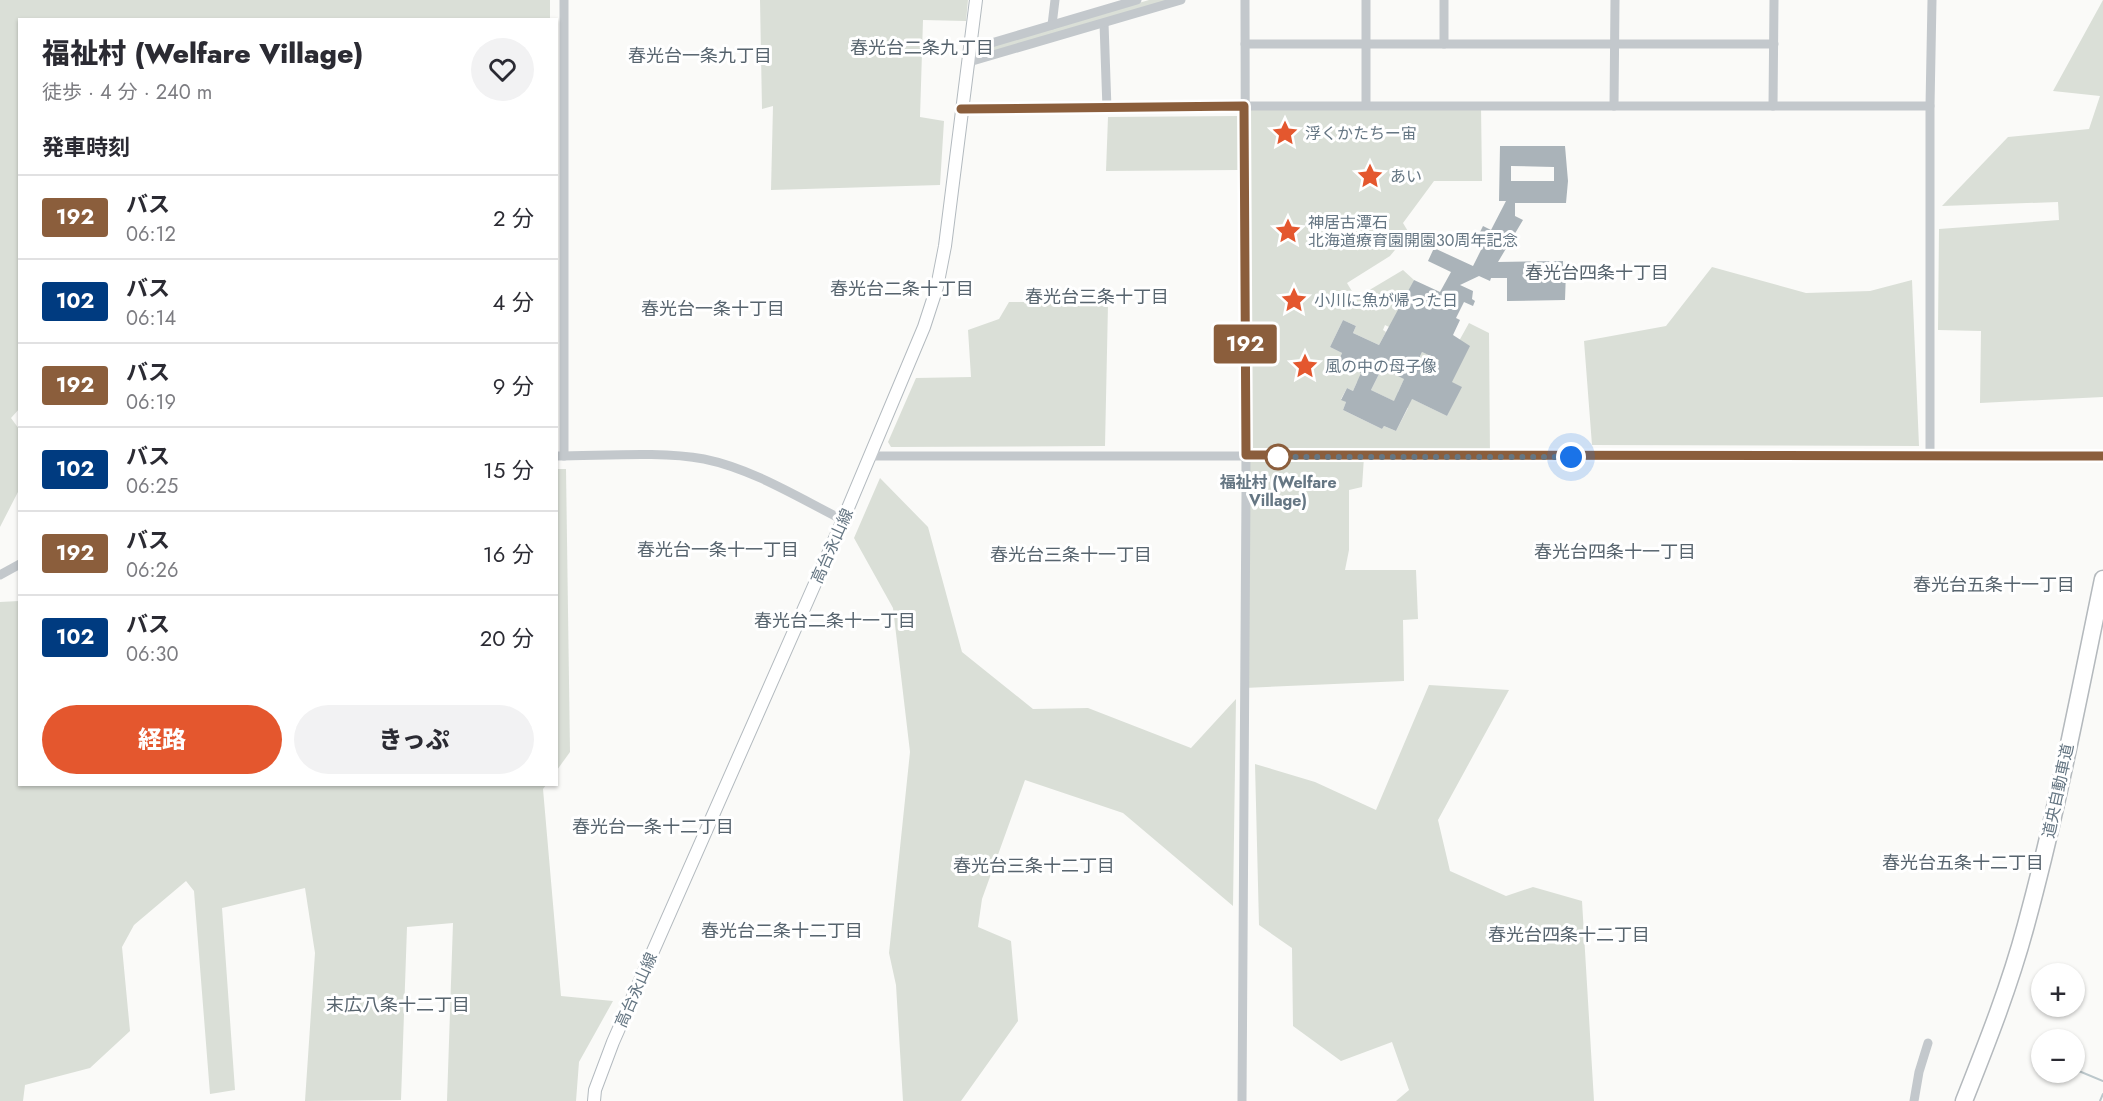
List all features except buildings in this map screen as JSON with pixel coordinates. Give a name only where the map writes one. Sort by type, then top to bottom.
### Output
[{"type":"highway","name":"道央自動車道","points":[[1964,1101],[1996,1019],[2026,926],[2054,812],[2103,579]]},
{"type":"street","points":[[564,0],[560,456],[670,456],[704,459],[744,471],[843,520]]},
{"type":"street","name":"高台永山線","points":[[594,1101],[595,1090],[613,1042],[871,456],[924,327],[937,287],[945,246],[976,0]]},
{"type":"street","points":[[1052,25],[1055,0]]},
{"type":"street","points":[[971,49],[1137,0]]},
{"type":"street","points":[[969,62],[1181,0]]},
{"type":"street","points":[[1242,1101],[1246,455],[1245,0]]},
{"type":"street","points":[[1366,0],[1366,105]]},
{"type":"street","points":[[1444,0],[1444,44]]},
{"type":"street","points":[[1614,106],[1615,0]]},
{"type":"street","points":[[1773,106],[1774,0]]},
{"type":"street","points":[[1930,455],[1932,0]]},
{"type":"street","points":[[1104,23],[1107,109]]},
{"type":"street","points":[[1245,44],[1774,44]]},
{"type":"street","points":[[961,109],[1366,105],[1930,106]]},
{"type":"street","points":[[871,456],[2103,456]]},
{"type":"street","points":[[0,575],[18,565]]},
{"type":"street","points":[[1914,1101],[1919,1072],[1928,1043]]},
{"type":"shaded area","points":[[0,0],[550,0],[550,18],[18,18],[18,410],[11,418],[18,428],[18,492],[0,527]]},
{"type":"shaded area","points":[[760,0],[968,0],[966,21],[923,20],[920,117],[944,121],[940,185],[771,190],[773,106],[762,109]]},
{"type":"shaded area","points":[[1149,0],[1181,0],[975,59],[976,50]]},
{"type":"shaded area","points":[[2103,0],[2103,397],[1980,403],[1981,331],[1938,330],[1939,229],[2059,220],[2058,202],[1942,206],[2008,137],[2089,129],[2100,96],[2053,91]]},
{"type":"shaded area","points":[[1244,106],[1481,106],[1482,181],[1434,181],[1403,223],[1409,233],[1390,256],[1347,283],[1356,298],[1403,270],[1414,280],[1391,328],[1385,325],[1383,330],[1386,332],[1379,345],[1353,333],[1356,326],[1343,320],[1330,347],[1342,353],[1338,362],[1372,379],[1357,382],[1353,391],[1347,388],[1341,399],[1346,402],[1343,410],[1382,429],[1384,426],[1396,431],[1408,408],[1371,390],[1382,368],[1407,373],[1398,392],[1447,416],[1461,387],[1416,365],[1422,352],[1429,355],[1433,347],[1444,349],[1438,362],[1459,341],[1469,323],[1489,333],[1490,457],[1364,457],[1362,487],[1349,490],[1349,550],[1345,570],[1416,570],[1418,619],[1403,620],[1404,681],[1244,688]]},
{"type":"shaded area","points":[[1238,116],[1238,170],[1106,171],[1108,117]]},
{"type":"shaded area","points":[[1712,267],[1806,293],[1870,291],[1912,280],[1919,446],[1592,445],[1584,341],[1666,326]]},
{"type":"shaded area","points":[[1009,302],[1108,304],[1105,446],[891,447],[888,442],[916,378],[971,377],[968,330],[999,319]]},
{"type":"shaded area","points":[[558,469],[566,469],[570,752],[558,769]]},
{"type":"shaded area","points":[[880,478],[928,527],[962,652],[1033,709],[1088,708],[1191,748],[1236,699],[1233,906],[1123,813],[1025,780],[982,899],[978,927],[1011,941],[1018,1021],[961,1101],[903,1101],[896,985],[889,953],[910,752],[893,608],[854,538]]},
{"type":"shaded area","points":[[18,601],[18,786],[545,786],[543,789],[561,996],[613,1001],[579,1062],[576,1101],[447,1101],[453,923],[407,927],[401,1100],[305,1101],[315,953],[305,888],[222,908],[235,1090],[210,1094],[194,891],[186,881],[134,925],[122,947],[130,1031],[90,1068],[25,1085],[23,1101],[0,1101],[0,602]]},
{"type":"shaded area","points":[[1429,685],[1509,690],[1438,820],[1450,871],[1506,896],[1533,887],[1582,901],[1594,1101],[1396,1101],[1409,1090],[1392,1042],[1341,1061],[1293,1026],[1292,948],[1259,925],[1255,764],[1315,782],[1376,810]]},
{"type":"waterway","points":[[2085,1074],[2103,1081]]},
{"type":"waterway","points":[[2100,1101],[2103,1094]]},
{"type":"bus line","name":"192","points":[[961,109],[1244,106],[1246,455],[1276,457],[2103,456]]},
{"type":"place","name":"浮くかたちー宙","points":[[1285,133]]},
{"type":"place","name":"あい","points":[[1370,176]]},
{"type":"place","name":"神居古潭石 北海道療育園開園30周年記念","points":[[1288,231]]},
{"type":"place","name":"小川に魚が帰った日","points":[[1294,300]]},
{"type":"place","name":"風の中の母子像","points":[[1305,366]]},
{"type":"place","name":"福祉村 (Welfare Village)","points":[[1278,457]]},
{"type":"district","name":"春光台二条九丁目","points":[[922,48]]},
{"type":"district","name":"春光台一条九丁目","points":[[700,56]]},
{"type":"district","name":"春光台四条十丁目","points":[[1597,273]]},
{"type":"district","name":"春光台二条十丁目","points":[[902,289]]},
{"type":"district","name":"春光台三条十丁目","points":[[1097,297]]},
{"type":"district","name":"春光台一条十丁目","points":[[713,309]]},
{"type":"district","name":"春光台一条十一丁目","points":[[718,550]]},
{"type":"district","name":"春光台四条十一丁目","points":[[1615,552]]},
{"type":"district","name":"春光台三条十一丁目","points":[[1071,555]]},
{"type":"district","name":"春光台五条十一丁目","points":[[1994,585]]},
{"type":"district","name":"春光台二条十一丁目","points":[[835,621]]},
{"type":"district","name":"春光台一条十二丁目","points":[[653,827]]},
{"type":"district","name":"春光台五条十二丁目","points":[[1963,863]]},
{"type":"district","name":"春光台三条十二丁目","points":[[1034,866]]},
{"type":"district","name":"春光台二条十二丁目","points":[[782,931]]},
{"type":"district","name":"春光台四条十二丁目","points":[[1569,935]]},
{"type":"district","name":"末広八条十二丁目","points":[[398,1005]]},
{"type":"route","points":[[1278,457],[1276,457],[1571,457]]}]
